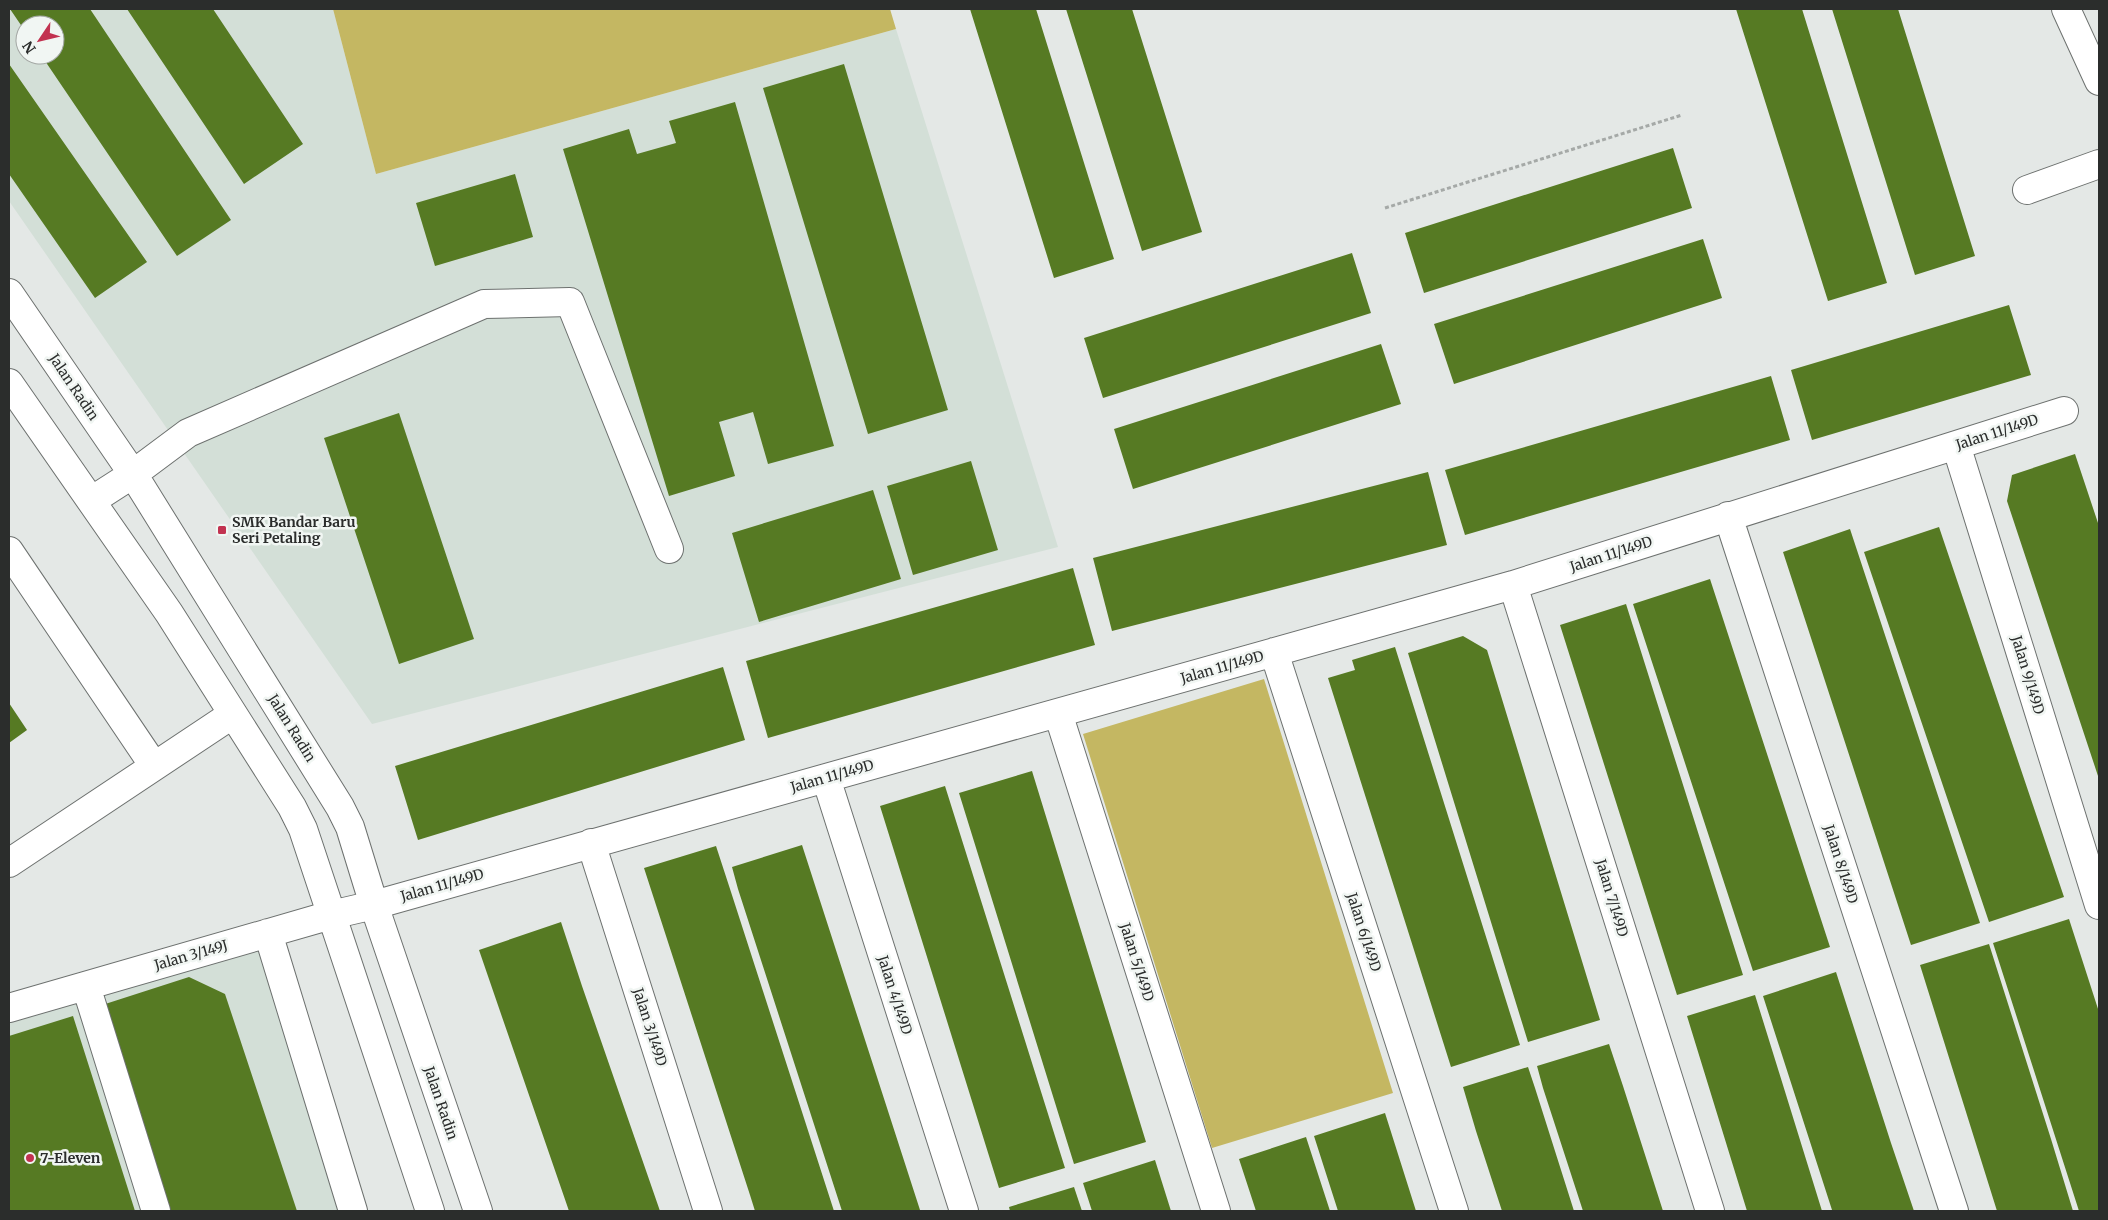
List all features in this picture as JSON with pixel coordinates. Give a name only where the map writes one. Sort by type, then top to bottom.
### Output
[{"type":"street","points":[[2066,9],[2099,81]]},
{"type":"street","points":[[2027,190],[2099,164]]},
{"type":"street","name":"Jalan Radin","points":[[9,293],[133,474],[330,789],[350,828],[478,1211]]},
{"type":"street","points":[[91,501],[133,474],[188,433],[484,304],[570,302],[669,549]]},
{"type":"street","points":[[9,383],[170,613],[292,807],[303,829],[430,1211]]},
{"type":"street","name":"Jalan 11/149D","points":[[374,904],[1513,585],[2064,411]]},
{"type":"street","name":"Jalan 9/149D","points":[[1956,445],[2099,905]]},
{"type":"street","name":"Jalan 8/149D","points":[[1728,516],[1954,1211]]},
{"type":"street","points":[[9,551],[154,766]]},
{"type":"street","name":"Jalan 7/149D","points":[[1513,585],[1710,1211]]},
{"type":"street","name":"Jalan 6/149D","points":[[1274,652],[1454,1211]]},
{"type":"street","name":"Jalan 5/149D","points":[[1058,712],[1216,1211]]},
{"type":"street","points":[[9,863],[233,714]]},
{"type":"street","name":"Jalan 4/149D","points":[[826,778],[964,1211]]},
{"type":"street","name":"Jalan 3/149D","points":[[591,843],[708,1211]]},
{"type":"street","name":"Jalan 3/149J","points":[[9,1008],[331,914],[374,904]]},
{"type":"street","points":[[268,933],[353,1211]]},
{"type":"street","points":[[86,986],[156,1211]]},
{"type":"path","points":[[1385,208],[1682,115]]},
{"type":"shaded area","points":[[9,9],[333,9],[376,174],[896,29],[1058,547],[372,724],[9,201]]},
{"type":"shaded area","points":[[333,9],[890,9],[896,29],[376,174]]},
{"type":"shaded area","points":[[1264,679],[1393,1093],[1212,1148],[1083,734]]},
{"type":"shaded area","points":[[257,934],[339,1211],[9,1211],[9,1016]]},
{"type":"building","points":[[10,9],[90,9],[231,220],[177,256],[48,65],[65,65],[65,15],[15,16]]},
{"type":"building","points":[[127,9],[213,9],[303,144],[244,184]]},
{"type":"building","points":[[970,9],[1036,9],[1114,259],[1054,278]]},
{"type":"building","points":[[1066,9],[1132,9],[1202,232],[1142,251]]},
{"type":"building","points":[[1736,9],[1802,9],[1887,283],[1828,301]]},
{"type":"building","points":[[1832,9],[1898,9],[1975,256],[1915,275]]},
{"type":"building","points":[[9,64],[147,262],[95,298],[9,174]]},
{"type":"building","points":[[844,64],[948,410],[868,434],[763,88]]},
{"type":"building","points":[[735,102],[834,446],[768,464],[753,412],[719,422],[735,476],[669,496],[563,149],[629,129],[637,154],[676,143],[669,121]]},
{"type":"building","points":[[1673,148],[1692,208],[1424,293],[1405,233]]},
{"type":"building","points":[[515,174],[533,237],[435,266],[416,203]]},
{"type":"building","points":[[1703,239],[1722,298],[1454,384],[1434,324]]},
{"type":"building","points":[[1352,253],[1371,313],[1103,398],[1084,338]]},
{"type":"building","points":[[2009,305],[2031,375],[1812,440],[1791,370]]},
{"type":"building","points":[[1381,344],[1401,404],[1133,489],[1114,429]]},
{"type":"building","points":[[1771,376],[1790,440],[1465,535],[1445,470]]},
{"type":"building","points":[[399,413],[474,639],[399,664],[324,438]]},
{"type":"building","points":[[2075,454],[2099,526],[2099,779],[2007,501],[2012,475]]},
{"type":"building","points":[[971,461],[998,550],[913,575],[887,486]]},
{"type":"building","points":[[1428,472],[1447,545],[1112,631],[1093,558]]},
{"type":"building","points":[[873,490],[901,579],[759,622],[732,533]]},
{"type":"building","points":[[1939,527],[2064,897],[1989,922],[1864,552]]},
{"type":"building","points":[[1850,529],[1980,923],[1911,945],[1783,552]]},
{"type":"building","points":[[1073,568],[1095,645],[768,738],[746,661]]},
{"type":"building","points":[[1710,579],[1830,947],[1753,971],[1633,604]]},
{"type":"building","points":[[1626,604],[1743,975],[1677,995],[1560,625]]},
{"type":"building","points":[[1463,636],[1487,650],[1600,1020],[1528,1042],[1408,653]]},
{"type":"building","points":[[1395,647],[1520,1045],[1451,1067],[1328,678],[1355,670],[1352,660]]},
{"type":"building","points":[[723,667],[745,740],[418,840],[395,766]]},
{"type":"building","points":[[9,703],[27,730],[9,743]]},
{"type":"building","points":[[1032,771],[1146,1142],[1074,1164],[959,793]]},
{"type":"building","points":[[945,786],[1065,1168],[999,1188],[880,806]]},
{"type":"building","points":[[802,845],[920,1210],[917,1211],[842,1211],[738,889],[732,867]]},
{"type":"building","points":[[716,846],[834,1211],[755,1211],[644,868]]},
{"type":"building","points":[[2069,919],[2099,1012],[2099,1211],[2079,1211],[1993,943]]},
{"type":"building","points":[[561,922],[660,1211],[569,1211],[479,950]]},
{"type":"building","points":[[1989,944],[2073,1211],[1997,1211],[1920,965]]},
{"type":"building","points":[[1836,972],[1914,1211],[1832,1210],[1763,996]]},
{"type":"building","points":[[189,977],[225,994],[297,1211],[160,1211],[99,1006]]},
{"type":"building","points":[[1755,995],[1822,1211],[1747,1211],[1687,1016]]},
{"type":"building","points":[[73,1016],[135,1211],[9,1211],[9,1036]]},
{"type":"building","points":[[1609,1044],[1663,1211],[1583,1211],[1543,1088],[1537,1066]]},
{"type":"building","points":[[1528,1067],[1574,1211],[1502,1211],[1476,1131],[1463,1087]]},
{"type":"building","points":[[1385,1113],[1416,1211],[1338,1211],[1314,1136]]},
{"type":"building","points":[[1306,1137],[1330,1211],[1256,1211],[1239,1159]]},
{"type":"building","points":[[1155,1160],[1171,1211],[1092,1211],[1083,1183]]},
{"type":"building","points":[[1074,1187],[1082,1211],[1010,1211],[1009,1207]]},
{"type":"place","name":"SMK Bandar Baru Seri Petaling","points":[[222,530]]},
{"type":"place","name":"7-Eleven","points":[[30,1158]]}]
